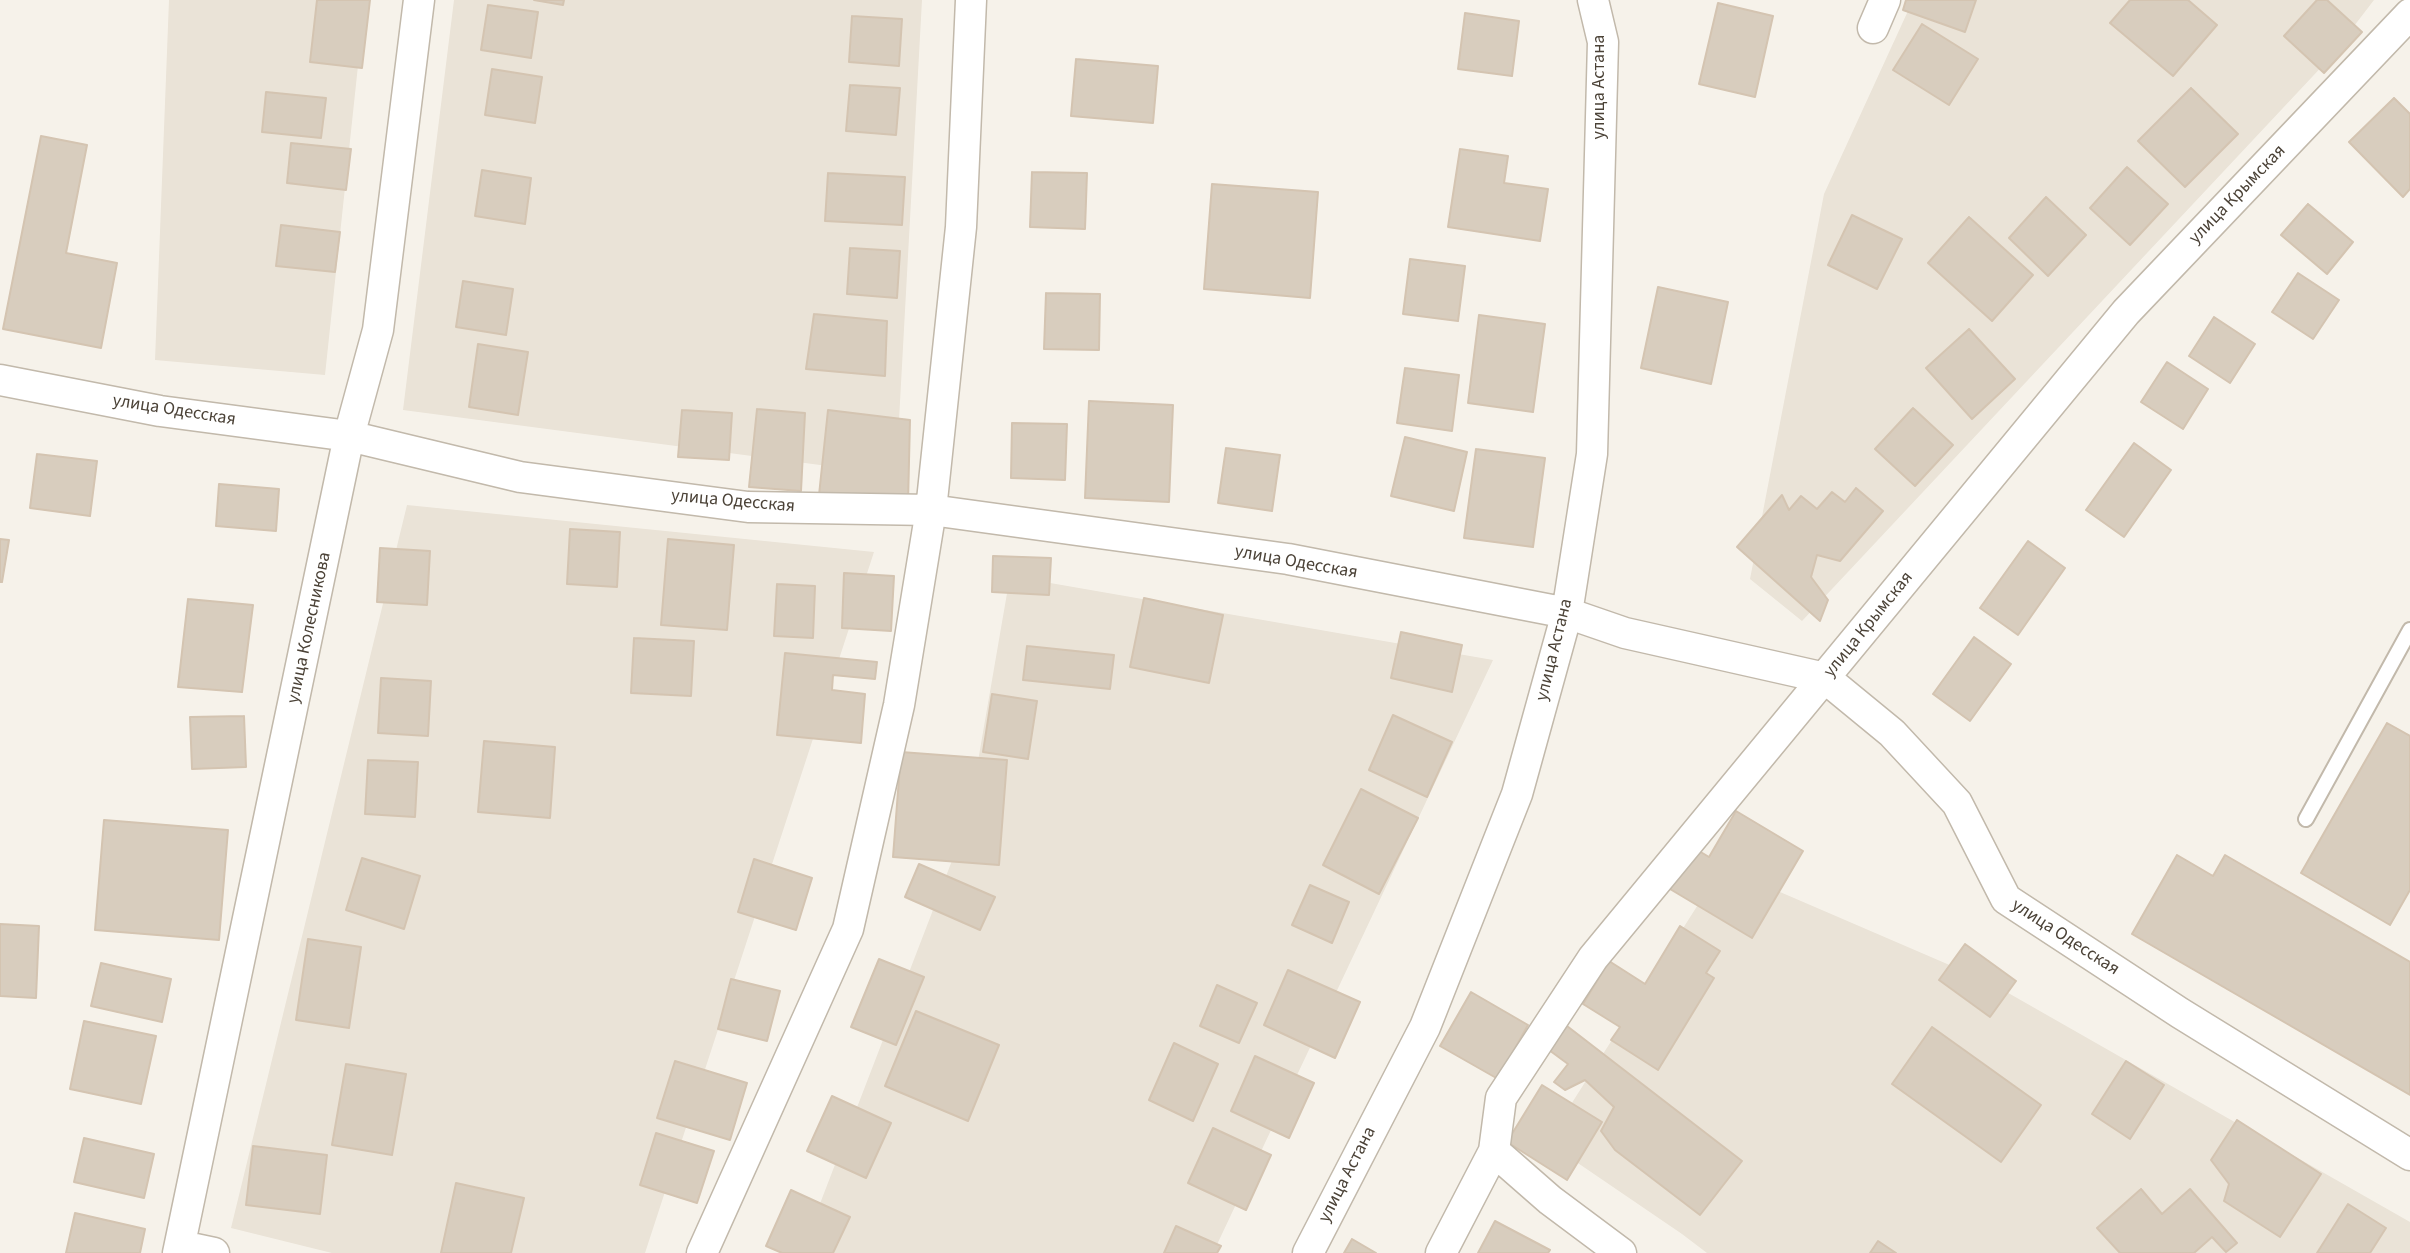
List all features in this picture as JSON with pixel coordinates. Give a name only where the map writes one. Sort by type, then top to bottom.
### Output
[{"type":"street","name":"улица Колесникова","points":[[179,1249],[349,436],[378,330],[419,0]]},
{"type":"street","points":[[702,1253],[848,929],[899,705],[932,510],[961,227],[971,0]]},
{"type":"street","name":"улица Астана","points":[[1308,1253],[1425,1027],[1517,794],[1567,613],[1592,454],[1603,42],[1593,0]]},
{"type":"street","points":[[1873,28],[1885,0]]},
{"type":"street","name":"улица Крымская","points":[[1441,1253],[1493,1152],[1501,1098],[1593,958],[2126,312],[2410,14]]},
{"type":"street","name":"улица Одесская","points":[[0,380],[160,411],[349,436],[520,477],[748,507],[932,510],[1288,559],[1567,613],[1625,633],[1825,678],[1892,733],[1957,803],[2006,899],[2180,1013],[2410,1155]]},
{"type":"street","points":[[1493,1152],[1550,1200],[1621,1253]]},
{"type":"street","points":[[179,1249],[214,1253]]},
{"type":"lane","points":[[2306,819],[2410,630]]},
{"type":"shaded area","points":[[169,0],[365,0],[325,375],[155,360]]},
{"type":"shaded area","points":[[454,0],[922,0],[896,475],[403,410]]},
{"type":"shaded area","points":[[1913,0],[2374,0],[2328,60],[1802,621],[1750,579],[1824,194]]},
{"type":"shaded area","points":[[407,505],[874,552],[645,1253],[332,1253],[231,1228]]},
{"type":"shaded area","points":[[1010,576],[1493,660],[1213,1253],[801,1253],[968,819]]},
{"type":"shaded area","points":[[1722,867],[1989,982],[2410,1222],[2410,1253],[1707,1253],[1547,1142]]},
{"type":"building","points":[[317,0],[370,0],[362,68],[310,62]]},
{"type":"building","points":[[534,0],[564,0],[563,5]]},
{"type":"building","points":[[1906,0],[1976,0],[1965,32],[1903,10]]},
{"type":"building","points":[[2130,0],[2188,0],[2217,25],[2173,76],[2110,23]]},
{"type":"building","points":[[2317,0],[2327,0],[2362,32],[2324,73],[2284,36]]},
{"type":"building","points":[[1718,3],[1773,16],[1755,97],[1699,84]]},
{"type":"building","points":[[488,5],[538,12],[531,58],[481,50]]},
{"type":"building","points":[[1465,13],[1519,21],[1512,76],[1458,69]]},
{"type":"building","points":[[852,16],[902,19],[899,66],[849,62]]},
{"type":"building","points":[[1922,24],[1978,59],[1949,105],[1893,70]]},
{"type":"building","points":[[1076,59],[1158,66],[1153,123],[1071,116]]},
{"type":"building","points":[[492,69],[542,77],[535,123],[485,115]]},
{"type":"building","points":[[850,85],[900,88],[896,135],[846,131]]},
{"type":"building","points":[[2191,88],[2238,134],[2185,187],[2138,141]]},
{"type":"building","points":[[266,92],[326,98],[321,138],[262,132]]},
{"type":"building","points":[[2394,98],[2410,114],[2410,189],[2403,197],[2349,142]]},
{"type":"building","points":[[41,136],[87,145],[66,253],[117,263],[101,348],[3,329]]},
{"type":"building","points":[[291,143],[351,149],[346,190],[287,183]]},
{"type":"building","points":[[1460,149],[1508,156],[1504,183],[1548,189],[1540,241],[1448,227]]},
{"type":"building","points":[[2127,167],[2168,204],[2130,245],[2090,208]]},
{"type":"building","points":[[482,170],[531,178],[525,224],[475,216]]},
{"type":"building","points":[[1032,172],[1087,173],[1085,229],[1030,227]]},
{"type":"building","points":[[828,173],[905,177],[902,225],[825,221]]},
{"type":"building","points":[[1212,184],[1318,192],[1310,298],[1204,289]]},
{"type":"building","points":[[2046,197],[2086,235],[2048,276],[2009,238]]},
{"type":"building","points":[[2308,204],[2353,242],[2327,274],[2281,235]]},
{"type":"building","points":[[1852,215],[1902,239],[1877,289],[1828,265]]},
{"type":"building","points":[[1969,217],[2033,275],[1992,321],[1928,263]]},
{"type":"building","points":[[281,225],[340,232],[335,272],[276,266]]},
{"type":"building","points":[[850,248],[900,251],[897,298],[847,294]]},
{"type":"building","points":[[1410,259],[1465,266],[1458,321],[1403,314]]},
{"type":"building","points":[[2298,273],[2339,300],[2313,339],[2272,312]]},
{"type":"building","points":[[463,281],[513,289],[506,335],[456,327]]},
{"type":"building","points":[[1658,287],[1728,302],[1711,384],[1641,368]]},
{"type":"building","points":[[1046,293],[1100,294],[1099,350],[1044,349]]},
{"type":"building","points":[[814,314],[887,321],[885,376],[806,369]]},
{"type":"building","points":[[1479,315],[1545,324],[1533,412],[1468,403]]},
{"type":"building","points":[[2214,317],[2255,344],[2230,383],[2189,356]]},
{"type":"building","points":[[1969,329],[2015,379],[1972,419],[1926,368]]},
{"type":"building","points":[[478,344],[528,352],[518,415],[469,407]]},
{"type":"building","points":[[2167,362],[2208,389],[2183,429],[2141,402]]},
{"type":"building","points":[[1405,368],[1459,375],[1452,431],[1397,423]]},
{"type":"building","points":[[1089,401],[1173,405],[1169,502],[1085,498]]},
{"type":"building","points":[[1913,408],[1953,445],[1915,486],[1875,449]]},
{"type":"building","points":[[757,409],[805,413],[801,491],[749,487]]},
{"type":"building","points":[[682,410],[732,413],[729,460],[678,457]]},
{"type":"building","points":[[828,410],[910,420],[908,503],[819,495]]},
{"type":"building","points":[[1012,423],[1067,424],[1065,480],[1011,478]]},
{"type":"building","points":[[1405,437],[1467,452],[1454,511],[1391,496]]},
{"type":"building","points":[[2134,443],[2171,470],[2124,537],[2086,510]]},
{"type":"building","points":[[1226,448],[1280,455],[1272,511],[1218,503]]},
{"type":"building","points":[[1476,449],[1545,458],[1533,547],[1464,538]]},
{"type":"building","points":[[37,454],[97,461],[90,516],[30,508]]},
{"type":"building","points":[[219,484],[279,489],[276,531],[216,526]]},
{"type":"building","points":[[1856,488],[1883,511],[1840,561],[1817,555],[1811,577],[1828,600],[1820,621],[1737,547],[1782,495],[1789,510],[1801,496],[1817,509],[1832,492],[1845,502]]},
{"type":"building","points":[[570,529],[620,532],[617,587],[567,584]]},
{"type":"building","points":[[0,539],[9,540],[2,582],[0,582]]},
{"type":"building","points":[[668,539],[734,545],[727,630],[661,625]]},
{"type":"building","points":[[2028,541],[2065,568],[2018,635],[1980,608]]},
{"type":"building","points":[[380,548],[430,551],[427,605],[377,602]]},
{"type":"building","points":[[993,556],[1051,558],[1049,595],[992,592]]},
{"type":"building","points":[[844,573],[894,576],[891,631],[842,628]]},
{"type":"building","points":[[777,584],[815,586],[813,638],[774,636]]},
{"type":"building","points":[[1144,598],[1223,615],[1209,683],[1130,667]]},
{"type":"building","points":[[188,599],[253,605],[242,692],[178,687]]},
{"type":"building","points":[[1401,632],[1462,645],[1452,692],[1391,678]]},
{"type":"building","points":[[1974,637],[2011,664],[1970,721],[1933,694]]},
{"type":"building","points":[[634,638],[694,641],[691,696],[631,693]]},
{"type":"building","points":[[1027,646],[1114,655],[1110,689],[1023,680]]},
{"type":"building","points":[[785,653],[877,662],[875,679],[833,675],[832,690],[865,694],[861,743],[777,735]]},
{"type":"building","points":[[381,678],[431,681],[428,736],[378,733]]},
{"type":"building","points":[[992,694],[1037,701],[1028,759],[983,752]]},
{"type":"building","points":[[1393,715],[1452,742],[1427,797],[1369,770]]},
{"type":"building","points":[[244,716],[246,767],[192,769],[190,717]]},
{"type":"building","points":[[2387,723],[2410,736],[2410,890],[2390,925],[2301,873]]},
{"type":"building","points":[[484,741],[555,747],[550,818],[478,812]]},
{"type":"building","points":[[901,752],[1007,760],[999,865],[893,857]]},
{"type":"building","points":[[368,760],[418,762],[415,817],[365,814]]},
{"type":"building","points":[[1361,789],[1418,818],[1379,894],[1323,865]]},
{"type":"building","points":[[1736,811],[1803,851],[1752,938],[1670,889],[1694,848],[1709,857]]},
{"type":"building","points":[[104,820],[228,830],[219,940],[95,930]]},
{"type":"building","points":[[2177,855],[2213,876],[2225,855],[2410,962],[2410,1095],[2132,934]]},
{"type":"building","points":[[362,858],[420,876],[404,929],[346,910]]},
{"type":"building","points":[[754,859],[812,878],[796,930],[738,912]]},
{"type":"building","points":[[919,864],[995,897],[980,930],[905,897]]},
{"type":"building","points":[[1310,885],[1349,902],[1332,943],[1292,925]]},
{"type":"building","points":[[0,924],[39,926],[36,998],[0,996]]},
{"type":"building","points":[[1680,926],[1720,951],[1706,973],[1714,978],[1658,1070],[1611,1040],[1620,1027],[1583,1004],[1609,961],[1645,984]]},
{"type":"building","points":[[308,939],[361,947],[349,1028],[296,1020]]},
{"type":"building","points":[[1965,944],[2016,981],[1990,1017],[1939,980]]},
{"type":"building","points":[[879,959],[924,977],[896,1045],[851,1027]]},
{"type":"building","points":[[101,963],[171,979],[162,1022],[91,1006]]},
{"type":"building","points":[[1288,970],[1360,1002],[1335,1058],[1264,1025]]},
{"type":"building","points":[[731,979],[780,991],[767,1041],[718,1029]]},
{"type":"building","points":[[1217,985],[1257,1003],[1239,1043],[1200,1026]]},
{"type":"building","points":[[1471,992],[1528,1025],[1498,1079],[1440,1046]]},
{"type":"building","points":[[916,1011],[999,1045],[968,1121],[885,1086]]},
{"type":"building","points":[[84,1021],[156,1036],[141,1104],[70,1089]]},
{"type":"building","points":[[1567,1026],[1742,1161],[1700,1215],[1615,1150],[1601,1131],[1614,1107],[1585,1080],[1565,1090],[1554,1082],[1568,1064],[1549,1050]]},
{"type":"building","points":[[1932,1027],[2041,1105],[2001,1162],[1892,1084]]},
{"type":"building","points":[[1174,1043],[1218,1064],[1193,1121],[1149,1100]]},
{"type":"building","points":[[1255,1056],[1314,1083],[1289,1138],[1231,1111]]},
{"type":"building","points":[[675,1061],[747,1083],[730,1140],[657,1118]]},
{"type":"building","points":[[2126,1061],[2164,1085],[2130,1139],[2092,1114]]},
{"type":"building","points":[[346,1064],[406,1074],[392,1155],[332,1145]]},
{"type":"building","points":[[1542,1085],[1602,1122],[1567,1180],[1507,1142]]},
{"type":"building","points":[[832,1096],[891,1123],[866,1178],[807,1151]]},
{"type":"building","points":[[2237,1120],[2321,1174],[2280,1237],[2224,1201],[2229,1184],[2211,1160]]},
{"type":"building","points":[[1213,1128],[1271,1155],[1246,1210],[1188,1183]]},
{"type":"building","points":[[656,1133],[714,1151],[697,1203],[640,1185]]},
{"type":"building","points":[[84,1138],[154,1154],[144,1198],[74,1182]]},
{"type":"building","points":[[253,1146],[327,1155],[320,1214],[246,1205]]},
{"type":"building","points":[[456,1183],[524,1198],[511,1253],[441,1253]]},
{"type":"building","points":[[2141,1189],[2162,1214],[2190,1189],[2237,1243],[2226,1252],[2212,1237],[2194,1253],[2120,1253],[2097,1228]]},
{"type":"building","points":[[791,1190],[850,1217],[833,1253],[782,1253],[766,1246]]},
{"type":"building","points":[[2348,1204],[2386,1228],[2370,1253],[2317,1253]]},
{"type":"building","points":[[75,1213],[145,1229],[140,1253],[66,1253]]},
{"type":"building","points":[[1495,1221],[1550,1250],[1548,1253],[1478,1253]]},
{"type":"building","points":[[1176,1226],[1221,1246],[1217,1253],[1164,1253]]},
{"type":"building","points":[[1352,1239],[1376,1253],[1344,1253]]},
{"type":"building","points":[[1878,1241],[1896,1253],[1870,1253]]}]
